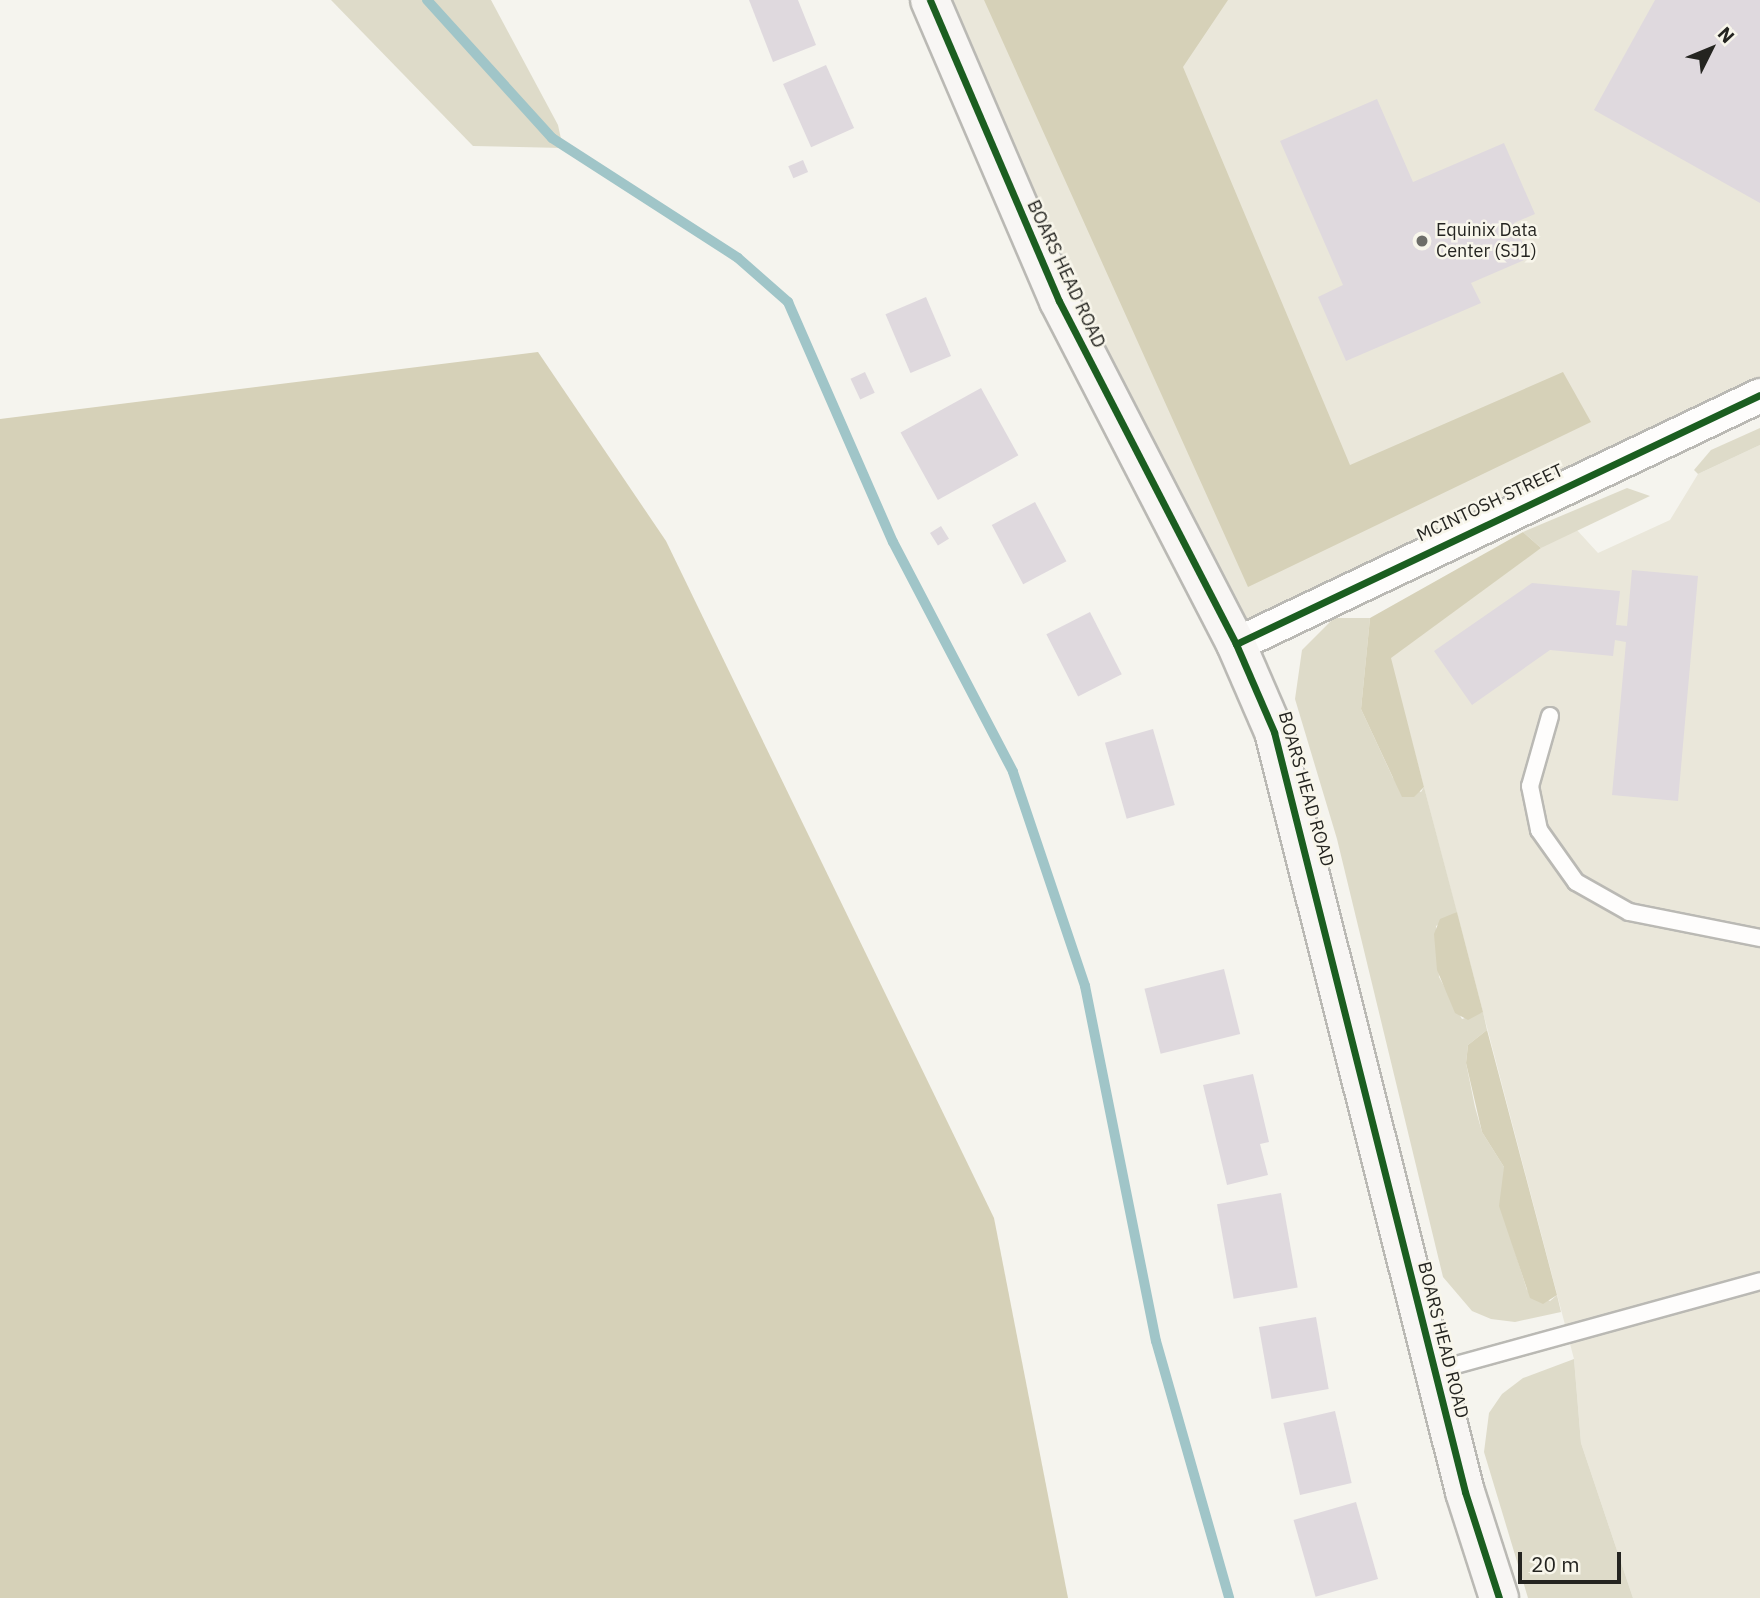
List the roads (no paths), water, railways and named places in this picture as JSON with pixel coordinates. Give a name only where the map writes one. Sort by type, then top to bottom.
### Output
[{"type":"street","name":"BOARS HEAD ROAD","points":[[930,0],[1059,301],[1236,644],[1275,732],[1313,866],[1434,1371],[1499,1598]]},
{"type":"street","name":"MCINTOSH STREET","points":[[1236,644],[1760,395]]},
{"type":"lane","points":[[1550,716],[1530,786],[1539,830],[1576,882],[1629,912],[1760,938]]},
{"type":"lane","points":[[1434,1371],[1760,1282]]},
{"type":"waterway","points":[[427,0],[552,138],[738,258],[788,302],[893,542],[1013,772],[1085,986],[1156,1341],[1229,1598]]},
{"type":"place","name":"Equinix Data Center (SJ1)","points":[[1422,241]]}]
